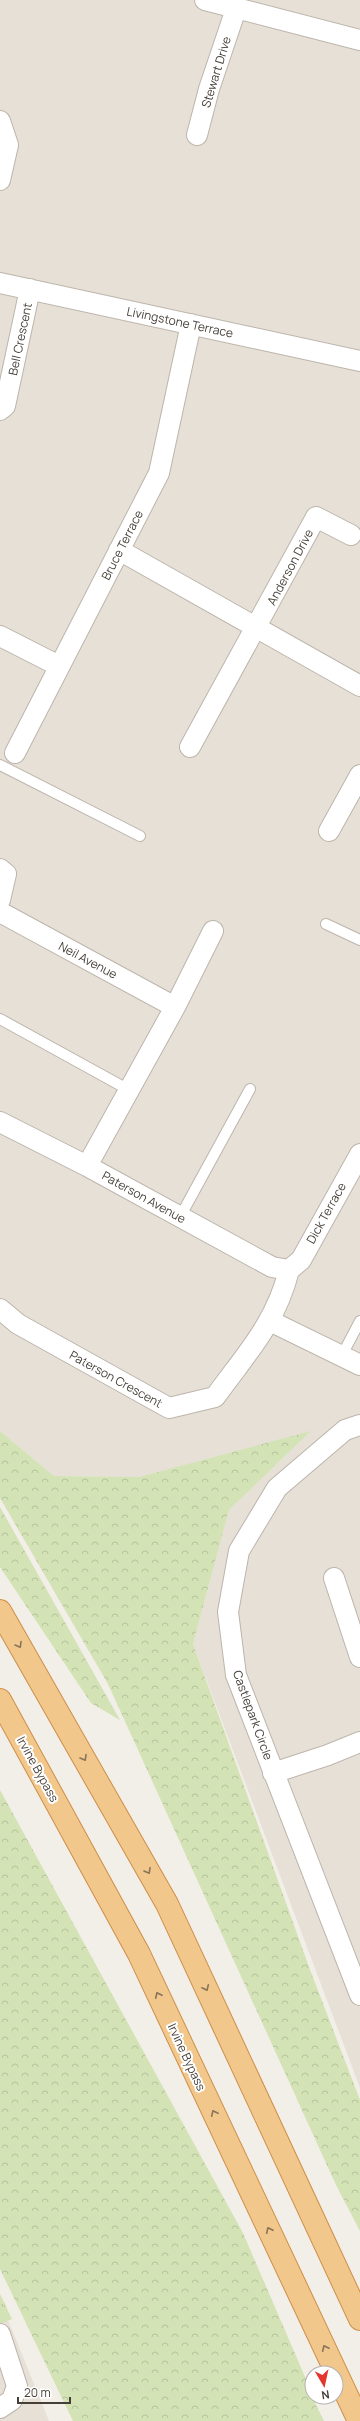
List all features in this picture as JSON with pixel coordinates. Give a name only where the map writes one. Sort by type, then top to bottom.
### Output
[{"type":"highway","points":[[0,1611],[167,1904],[360,2319]]},
{"type":"highway","name":"Irvine Bypass","points":[[0,1700],[139,1954],[359,2421]]},
{"type":"street","points":[[205,0],[360,40]]},
{"type":"street","name":"Stewart Drive","points":[[198,135],[209,89],[236,9]]},
{"type":"street","points":[[0,121],[8,145],[0,180]]},
{"type":"street","name":"Livingstone Terrace","points":[[0,283],[360,361]]},
{"type":"street","name":"Bell Crescent","points":[[0,410],[5,406],[30,289]]},
{"type":"street","name":"Bruce Terrace","points":[[7,762],[59,666],[159,473],[191,324]]},
{"type":"street","name":"Anderson Drive","points":[[190,747],[316,517],[351,535]]},
{"type":"street","points":[[119,550],[256,629],[360,686]]},
{"type":"street","points":[[0,636],[59,666]]},
{"type":"street","points":[[329,831],[360,775]]},
{"type":"street","points":[[0,869],[6,874],[0,900]]},
{"type":"street","name":"Neil Avenue","points":[[0,912],[175,1007]]},
{"type":"street","points":[[87,1166],[175,1007],[213,931]]},
{"type":"street","name":"Paterson Avenue","points":[[0,1122],[87,1166],[272,1267],[289,1270]]},
{"type":"street","name":"Dick Terrace","points":[[289,1270],[300,1260],[360,1154]]},
{"type":"street","name":"Paterson Crescent","points":[[0,1309],[18,1324],[169,1408],[215,1397],[270,1321],[282,1295],[289,1270]]},
{"type":"street","points":[[270,1321],[360,1365]]},
{"type":"street","name":"Castlepark Circle","points":[[360,1425],[345,1430],[310,1458],[277,1488],[239,1551],[228,1612],[236,1675],[360,1995]]},
{"type":"street","points":[[334,1578],[360,1657]]},
{"type":"street","points":[[273,1773],[360,1742]]},
{"type":"street","points":[[0,2334],[18,2386],[12,2400],[0,2408]]},
{"type":"lane","points":[[7,762],[140,836]]},
{"type":"lane","points":[[326,924],[360,940]]},
{"type":"lane","points":[[0,1019],[129,1090]]},
{"type":"lane","points":[[180,1216],[250,1089]]},
{"type":"lane","points":[[342,1355],[360,1321]]},
{"type":"shaded area","points":[[0,0],[360,0],[360,2088],[193,1644],[229,1510],[310,1432],[139,1477],[54,1476],[0,1431]]},
{"type":"shaded area","points":[[0,2300],[49,2421],[0,2421]]},
{"type":"green space","points":[[0,1431],[54,1476],[139,1477],[311,1431],[229,1510],[193,1644],[309,1967],[360,2100],[360,2231],[336,2185],[108,1684],[0,1498]]},
{"type":"green space","points":[[0,1507],[120,1720],[91,1703],[0,1567]]},
{"type":"green space","points":[[0,1790],[243,2233],[304,2374],[304,2405],[316,2405],[324,2421],[73,2421],[0,2269]]},
{"type":"green space","points":[[0,2294],[12,2319],[0,2324]]}]
